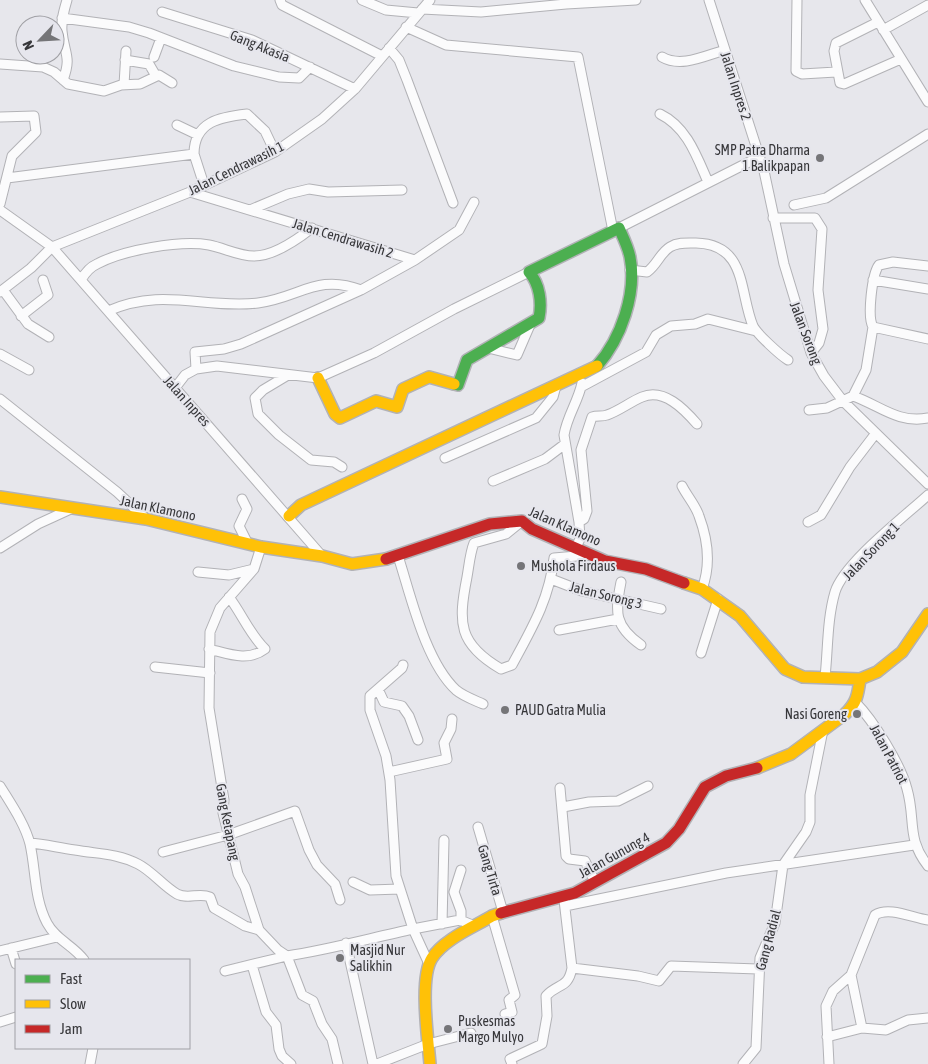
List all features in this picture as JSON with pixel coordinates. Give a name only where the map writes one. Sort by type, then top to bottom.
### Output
[{"type":"street","points":[[63,15],[68,0]]},
{"type":"street","points":[[280,0],[282,5],[382,56]]},
{"type":"street","points":[[362,0],[386,10],[481,12],[636,0]]},
{"type":"street","name":"Jalan Cendrawasih 1","points":[[52,247],[190,192],[274,152],[322,119],[355,89],[430,0]]},
{"type":"street","name":"Jalan Inpres 2","points":[[709,0],[764,171]]},
{"type":"street","points":[[797,0],[796,71],[802,74],[836,72]]},
{"type":"street","points":[[865,0],[928,102]]},
{"type":"street","points":[[901,59],[844,84],[840,83],[836,72],[834,51],[836,43],[928,5]]},
{"type":"street","name":"Gang Akasia","points":[[162,12],[252,40],[355,89]]},
{"type":"street","points":[[65,18],[114,24],[161,38],[234,66],[279,77],[299,78],[310,67]]},
{"type":"street","points":[[290,516],[301,505],[600,364],[614,345],[624,319],[630,259],[616,230],[578,57],[446,45],[406,27]]},
{"type":"street","points":[[154,57],[161,38]]},
{"type":"street","points":[[63,80],[69,59],[65,43]]},
{"type":"street","points":[[390,48],[399,60],[453,203]]},
{"type":"street","points":[[662,57],[672,62],[680,62],[725,50]]},
{"type":"street","points":[[124,85],[126,56],[149,64],[156,76]]},
{"type":"street","points":[[0,64],[43,67],[74,86],[104,91],[124,85],[140,84],[161,75],[172,83]]},
{"type":"street","points":[[204,185],[194,154],[194,144],[198,135],[215,119],[247,114],[265,131],[274,152]]},
{"type":"street","points":[[660,114],[670,118],[684,134],[708,182]]},
{"type":"street","points":[[0,118],[36,117],[36,132],[12,156],[0,204]]},
{"type":"street","points":[[177,126],[198,135]]},
{"type":"street","points":[[794,205],[826,198],[928,134]]},
{"type":"street","points":[[7,178],[194,154]]},
{"type":"street","points":[[175,388],[184,375],[196,370],[217,366],[318,378],[374,353],[454,309],[616,230],[759,157]]},
{"type":"street","name":"Jalan Sorong","points":[[764,171],[773,218],[793,300],[811,353],[824,376],[843,400],[927,483]]},
{"type":"street","points":[[250,210],[288,194],[309,190],[328,192],[402,190]]},
{"type":"street","name":"Jalan Cendrawasih 2","points":[[190,192],[414,260]]},
{"type":"street","points":[[196,370],[196,352],[224,349],[241,344],[361,290],[414,260],[459,230],[474,202]]},
{"type":"street","name":"Jalan Inpres","points":[[0,210],[52,247],[290,516],[322,556]]},
{"type":"street","points":[[773,218],[816,218],[822,229],[818,290],[822,334],[819,343],[811,353]]},
{"type":"street","points":[[81,280],[87,271],[96,264],[123,254],[181,245],[208,245],[254,256],[267,254],[300,238],[312,228]]},
{"type":"street","points":[[630,270],[647,272],[672,246],[681,243],[714,245],[724,250],[740,273],[756,330]]},
{"type":"street","points":[[49,337],[28,324],[2,291],[31,268],[52,247]]},
{"type":"street","points":[[809,410],[827,408],[853,396],[866,370],[873,327],[870,315],[876,268],[882,263],[928,266]]},
{"type":"street","points":[[318,378],[335,414],[340,418],[376,401],[397,407],[403,389],[429,377],[458,385],[468,360],[530,325],[540,315],[534,276],[529,272]]},
{"type":"street","points":[[21,316],[48,295],[43,280]]},
{"type":"street","points":[[873,280],[928,289]]},
{"type":"street","points":[[108,312],[124,305],[148,299],[242,304],[260,302],[322,283],[346,284],[361,290]]},
{"type":"street","points":[[581,387],[646,352],[656,336],[671,326],[695,324],[708,319],[756,330],[788,360]]},
{"type":"street","points":[[488,348],[517,355],[530,325]]},
{"type":"street","points":[[873,327],[928,339]]},
{"type":"street","points":[[0,354],[29,370]]},
{"type":"street","points":[[574,549],[580,540],[579,522],[564,435],[566,423],[578,400],[584,373]]},
{"type":"street","points":[[288,375],[263,390],[255,398],[258,414],[279,435],[311,460],[334,462],[342,467]]},
{"type":"street","points":[[445,458],[536,418],[553,397],[556,386]]},
{"type":"street","points":[[579,522],[584,519],[587,511],[581,450],[592,417],[607,415],[641,397],[654,395],[670,399],[682,408],[697,424]]},
{"type":"street","points":[[853,396],[895,416],[912,419],[928,418]]},
{"type":"street","points":[[0,399],[117,492],[146,519]]},
{"type":"street","points":[[808,522],[821,515],[850,467],[876,433]]},
{"type":"street","points":[[493,481],[545,459],[566,444]]},
{"type":"street","points":[[682,486],[699,515],[707,550],[708,570],[702,589]]},
{"type":"street","name":"Jalan Sorong 1","points":[[825,677],[834,599],[838,586],[853,566],[928,495]]},
{"type":"street","name":"Jalan Klamono","points":[[0,497],[146,519],[261,547],[322,556],[352,564],[375,562],[398,556],[490,524],[522,521],[532,529],[574,549],[606,561],[646,569],[702,589],[718,598],[745,620],[790,672],[802,677],[860,678],[883,668],[898,656],[928,614]]},
{"type":"street","points":[[242,498],[247,508],[239,526],[248,544]]},
{"type":"street","points":[[0,548],[38,524],[74,508]]},
{"type":"street","points":[[522,521],[506,534],[478,541],[472,548],[461,604],[464,630],[478,655],[501,669],[512,666],[536,620],[551,579],[554,558],[590,555]]},
{"type":"street","points":[[198,572],[229,574],[254,569],[261,547]]},
{"type":"street","points":[[398,556],[430,649],[440,670],[456,690],[483,704]]},
{"type":"street","name":"Gang Ketapang","points":[[254,569],[229,597],[215,617],[210,632],[209,708],[228,835],[234,850],[238,874],[245,887],[259,930],[278,950],[287,956]]},
{"type":"street","name":"Jalan Sorong 3","points":[[551,579],[582,591],[661,609]]},
{"type":"street","points":[[621,582],[618,599],[618,619],[625,633],[641,645]]},
{"type":"street","points":[[209,649],[248,657],[257,656],[265,649],[256,641],[243,615],[229,597]]},
{"type":"street","points":[[701,653],[718,598]]},
{"type":"street","points":[[559,630],[618,619]]},
{"type":"street","points":[[403,664],[402,668],[371,694],[370,710],[386,756],[389,772],[393,809],[396,876],[413,929],[429,964],[426,1010],[430,1064]]},
{"type":"street","points":[[155,667],[210,673]]},
{"type":"street","points":[[856,702],[860,678]]},
{"type":"street","points":[[378,689],[384,702],[402,706],[410,716],[418,740]]},
{"type":"street","name":"Jalan Gunung 4","points":[[429,964],[442,947],[474,926],[498,914],[564,902],[595,882],[675,837],[711,782],[773,763],[823,730],[856,702]]},
{"type":"street","name":"Jalan Patriot","points":[[856,702],[877,729],[907,788],[914,845],[928,866]]},
{"type":"street","points":[[389,772],[447,759],[444,743],[451,729],[452,719]]},
{"type":"street","name":"Gang Radial","points":[[743,1064],[756,1048],[758,970],[763,949],[775,923],[783,865],[809,825],[810,796],[823,730]]},
{"type":"street","points":[[0,786],[30,843],[37,895],[46,921],[57,937],[72,947],[83,959]]},
{"type":"street","points":[[563,807],[589,802],[618,802],[648,786]]},
{"type":"street","points":[[560,788],[566,856],[569,859],[586,862],[595,882]]},
{"type":"street","points":[[163,852],[228,835],[295,811],[309,850],[317,865],[335,884],[340,900]]},
{"type":"street","name":"Gang Tirta","points":[[478,827],[515,995],[509,1000],[512,1012],[505,1014]]},
{"type":"street","points":[[442,924],[444,840]]},
{"type":"street","points":[[30,843],[117,855],[140,865],[178,895],[203,894],[210,897],[214,908],[245,926],[259,930]]},
{"type":"street","points":[[512,1064],[510,1059],[542,1044],[547,1016],[546,996],[568,982],[572,968],[564,902],[726,874],[914,845]]},
{"type":"street","points":[[461,920],[461,911],[454,892],[462,870]]},
{"type":"street","points":[[353,882],[370,890],[400,889]]},
{"type":"street","points":[[829,1064],[826,1014],[828,999],[836,987],[850,975],[871,921],[877,913],[901,914],[928,920]]},
{"type":"street","points":[[225,971],[346,943],[461,920],[474,926]]},
{"type":"street","points":[[0,951],[57,937]]},
{"type":"street","points":[[346,943],[375,1064],[428,1044],[471,1033]]},
{"type":"street","points":[[11,948],[15,961]]},
{"type":"street","points":[[287,956],[302,994],[313,1001],[322,1024],[332,1039],[338,1064]]},
{"type":"street","points":[[252,965],[266,1012],[276,1025],[279,1049],[282,1056],[292,1064]]},
{"type":"street","points":[[572,968],[638,976],[659,981],[671,966],[758,970]]},
{"type":"street","points":[[850,975],[862,1028]]},
{"type":"street","points":[[0,1022],[15,1017]]},
{"type":"street","points":[[827,1037],[862,1028],[886,1030],[908,1020],[928,1018]]},
{"type":"street","points":[[90,1064],[93,1049]]},
{"type":"traffic: fast","points":[[454,384],[458,385],[467,360],[539,318],[538,288],[529,272],[619,228],[627,246],[632,271],[629,300],[620,329],[606,355],[597,366]]},
{"type":"traffic: slow","points":[[289,516],[301,505],[597,366]]},
{"type":"traffic: slow","points":[[318,378],[335,414],[340,418],[376,401],[397,407],[403,389],[429,377],[454,384]]},
{"type":"traffic: slow","points":[[0,497],[146,519],[261,547],[322,556],[352,564],[386,559]]},
{"type":"traffic: slow","points":[[684,583],[702,589],[740,616],[785,669],[803,677],[860,679],[877,672],[902,652],[928,614]]},
{"type":"traffic: slow","points":[[757,768],[791,754],[845,714],[856,698],[860,679]]},
{"type":"traffic: slow","points":[[430,1064],[425,994],[428,967],[432,958],[437,951],[452,939],[492,916],[501,913]]},
{"type":"traffic: jam","points":[[386,559],[490,524],[522,521],[532,529],[605,561],[646,569],[684,583]]},
{"type":"traffic: jam","points":[[501,913],[575,893],[666,843],[679,829],[705,787],[726,776],[757,768]]},
{"type":"place","name":"SMP Patra Dharma 1 Balikpapan","points":[[820,158]]},
{"type":"place","name":"Mushola Firdaus","points":[[521,566]]},
{"type":"place","name":"PAUD Gatra Mulia","points":[[505,710]]},
{"type":"place","name":"Nasi Goreng","points":[[857,714]]},
{"type":"place","name":"Masjid Nur Salikhin","points":[[340,958]]},
{"type":"place","name":"Puskesmas Margo Mulyo","points":[[448,1029]]}]
